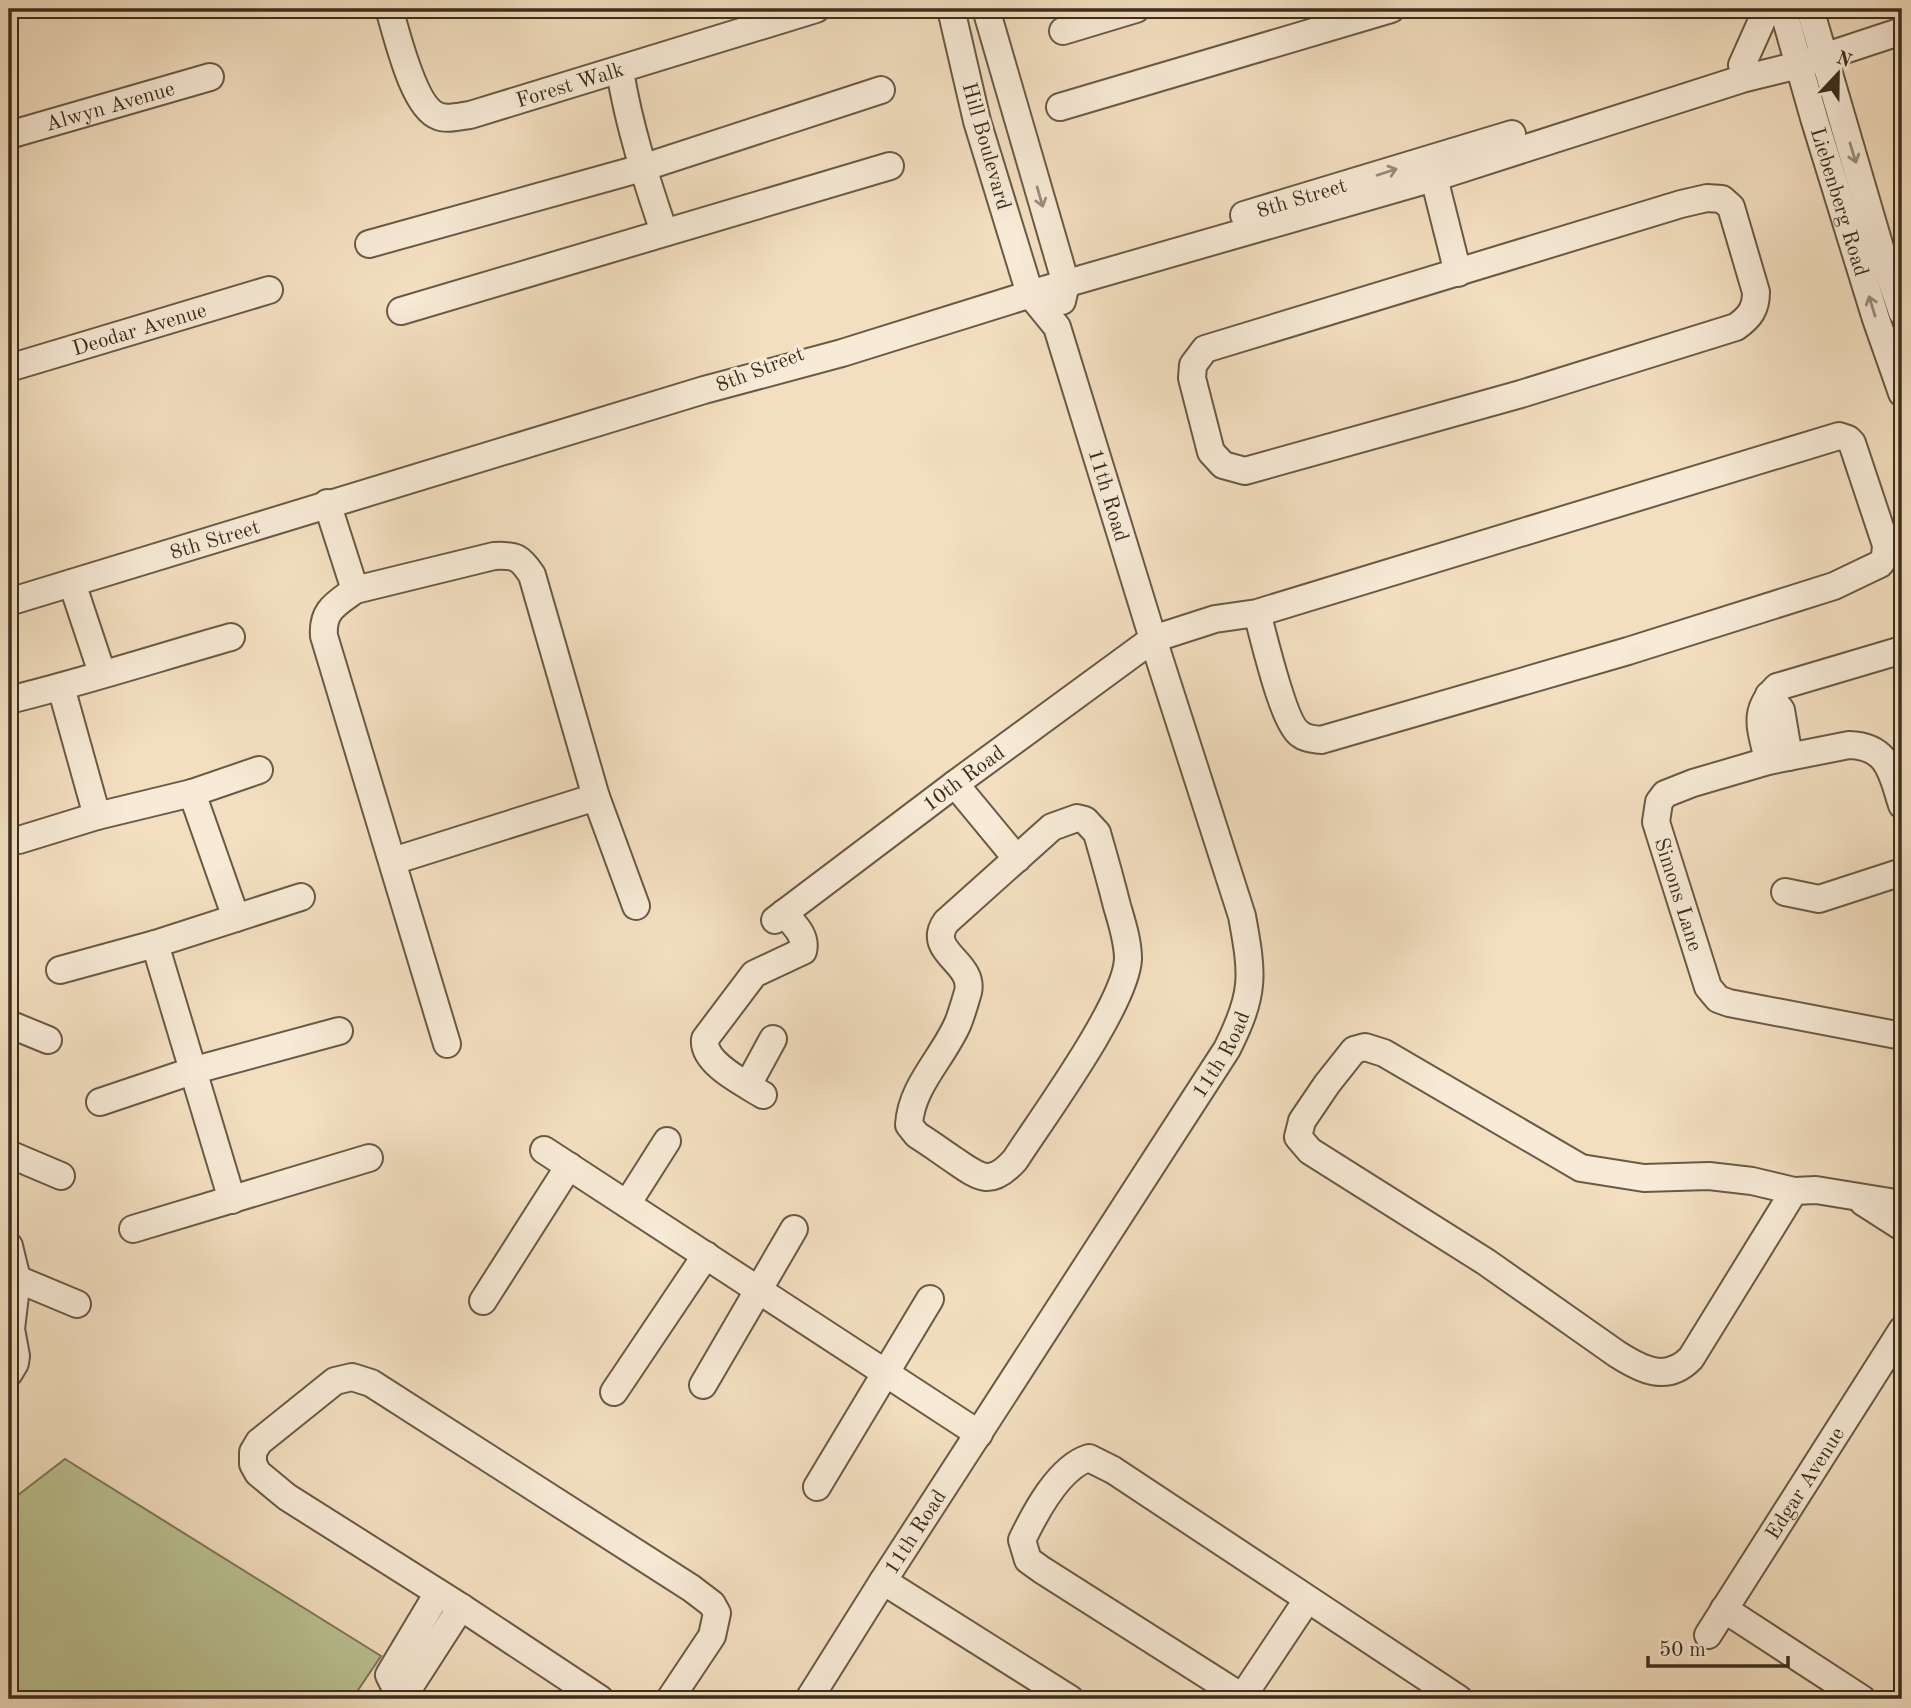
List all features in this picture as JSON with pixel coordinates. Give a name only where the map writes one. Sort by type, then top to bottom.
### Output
[{"type":"street","name":"Forest Walk","points":[[389,9],[424,106],[438,116],[449,118],[470,115],[620,71],[766,16],[816,9]]},
{"type":"street","name":"Hill Boulevard","points":[[951,9],[975,113],[1028,289]]},
{"type":"street","name":"Hill Boulevard","points":[[986,9],[1064,278]]},
{"type":"street","points":[[1063,31],[1136,9]]},
{"type":"street","points":[[1060,107],[1391,9]]},
{"type":"street","points":[[1767,9],[1742,72],[1795,92],[1814,118]]},
{"type":"street","name":"Liebenberg Road","points":[[1783,9],[1809,54],[1902,312]]},
{"type":"street","name":"Liebenberg Road","points":[[1810,9],[1809,54],[1814,118],[1876,320],[1902,393]]},
{"type":"street","name":"8th Street","points":[[1809,54],[1902,18]]},
{"type":"street","name":"8th Street","points":[[9,602],[704,390],[838,339],[1028,289],[1742,72],[1902,31]]},
{"type":"street","points":[[962,59],[998,49]]},
{"type":"street","points":[[620,71],[625,104],[642,168],[664,232]]},
{"type":"street","name":"Alwyn Avenue","points":[[9,135],[210,76]]},
{"type":"street","points":[[369,244],[642,168],[881,90]]},
{"type":"street","points":[[987,153],[1025,142]]},
{"type":"street","points":[[401,311],[890,166]]},
{"type":"street","points":[[1431,168],[1458,273]]},
{"type":"street","points":[[1707,198],[1722,199],[1731,207],[1756,292],[1756,306],[1748,319],[1736,327],[1508,397],[1245,471],[1232,469],[1216,460],[1211,452],[1192,378],[1193,365],[1205,349],[1458,273],[1681,204],[1707,198]]},
{"type":"street","name":"11th Road","points":[[1057,327],[1064,278]]},
{"type":"street","name":"11th Road","points":[[810,1699],[883,1581],[1227,1049],[1247,1004],[1251,983],[1250,957],[1242,916],[1057,327],[1028,289]]},
{"type":"street","name":"Deodar Avenue","points":[[9,368],[269,290]]},
{"type":"street","name":"10th Road","points":[[773,1039],[755,1090],[713,1062],[706,1054],[705,1039],[750,978],[803,951],[805,946],[801,934],[779,917],[1153,639],[1215,619],[1257,613],[1839,436],[1852,443],[1886,545],[1885,557],[1880,564],[1834,586],[1628,651],[1321,740],[1302,736],[1292,724],[1257,613]]},
{"type":"street","points":[[327,503],[355,590]]},
{"type":"street","points":[[447,1044],[324,636],[323,624],[327,614],[355,590],[494,556],[510,556],[523,560],[533,575],[596,797],[636,906]]},
{"type":"street","points":[[72,583],[102,673]]},
{"type":"street","points":[[9,700],[231,637]]},
{"type":"street","points":[[1779,759],[1781,710],[1769,695],[1782,685],[1902,650]]},
{"type":"street","points":[[61,687],[97,816]]},
{"type":"street","name":"Simons Lane","points":[[1902,805],[1891,771],[1876,751],[1849,745],[1779,759],[1670,791],[1659,803],[1656,813],[1656,822],[1708,987],[1718,999],[1902,1036]]},
{"type":"street","points":[[19,839],[97,816],[192,793],[259,770]]},
{"type":"street","points":[[955,784],[1017,859]]},
{"type":"street","points":[[192,793],[236,918]]},
{"type":"street","points":[[393,861],[596,797]]},
{"type":"street","points":[[1077,818],[1085,820],[1097,833],[1127,941],[1128,961],[1120,990],[1091,1042],[1015,1160],[1005,1172],[991,1177],[979,1177],[917,1135],[909,1125],[910,1114],[916,1096],[958,1024],[969,987],[967,976],[941,943],[942,927],[1017,859],[1052,827],[1077,818]]},
{"type":"street","points":[[1785,892],[1819,899],[1902,872]]},
{"type":"street","points":[[60,970],[155,944],[301,897]]},
{"type":"street","points":[[155,944],[232,1200]]},
{"type":"street","points":[[9,1024],[48,1040]]},
{"type":"street","points":[[100,1102],[195,1070],[339,1031]]},
{"type":"street","points":[[1794,1191],[1691,1358],[1681,1369],[1670,1372],[1656,1371],[1633,1364],[1486,1262],[1320,1158],[1304,1146],[1298,1137],[1303,1121],[1327,1084],[1354,1050],[1365,1047],[1384,1053],[1581,1168],[1644,1178],[1709,1176],[1752,1181],[1794,1191],[1816,1190],[1902,1205]]},
{"type":"street","points":[[627,1204],[667,1141]]},
{"type":"street","points":[[544,1150],[979,1434]]},
{"type":"street","points":[[9,1154],[61,1176]]},
{"type":"street","points":[[133,1229],[369,1158]]},
{"type":"street","points":[[483,1301],[569,1166]]},
{"type":"street","points":[[1856,1198],[1902,1227]]},
{"type":"street","points":[[703,1385],[794,1229]]},
{"type":"street","points":[[9,1249],[17,1279],[11,1329],[16,1356],[9,1373]]},
{"type":"street","points":[[614,1392],[706,1255]]},
{"type":"street","points":[[17,1279],[77,1304]]},
{"type":"street","points":[[817,1487],[930,1299]]},
{"type":"street","name":"Edgar Avenue","points":[[1708,1635],[1902,1330]]},
{"type":"street","points":[[600,1699],[287,1497],[258,1473],[253,1464],[253,1452],[259,1442],[334,1381],[352,1377],[371,1383],[712,1604],[717,1614],[712,1636],[670,1699]]},
{"type":"street","points":[[1307,1600],[1243,1699],[1028,1560],[1022,1540],[1062,1475],[1076,1462],[1088,1458],[1102,1463],[1458,1699]]},
{"type":"street","points":[[883,1581],[1070,1699]]},
{"type":"street","points":[[438,1593],[390,1671],[389,1678],[392,1683],[409,1697],[461,1607]]},
{"type":"street","points":[[1724,1609],[1862,1699]]},
{"type":"green space","points":[[65,1459],[381,1656],[352,1699],[9,1699],[9,1502]]}]
